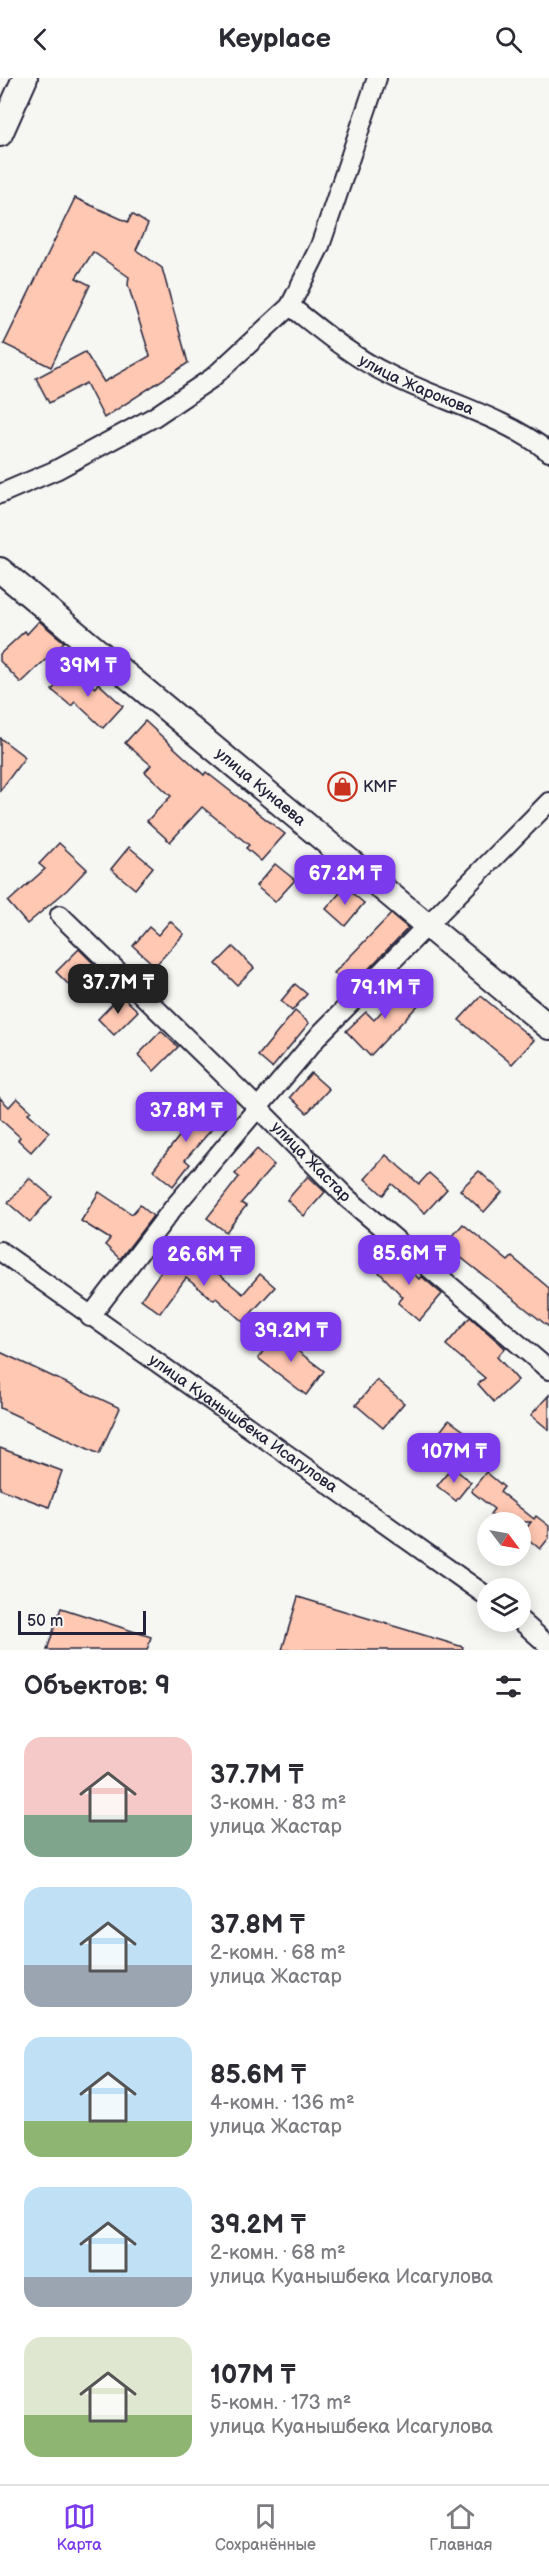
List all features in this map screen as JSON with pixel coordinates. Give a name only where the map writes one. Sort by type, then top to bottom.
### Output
[{"type":"main road","points":[[0,134],[25,78]]},
{"type":"main road","name":"улица Кунаева","points":[[0,570],[549,1027]]},
{"type":"street","points":[[0,494],[56,470],[154,417],[212,378],[257,339],[290,306],[321,246],[377,78]]},
{"type":"street","name":"улица Жарокова","points":[[290,306],[342,346],[386,374],[516,430],[549,452]]},
{"type":"street","points":[[90,1317],[174,1207],[321,1033],[549,802]]},
{"type":"street","name":"улица Жастар","points":[[60,915],[347,1198],[549,1370]]},
{"type":"street","name":"улица Куанышбека Исагулова","points":[[0,1251],[477,1589]]},
{"type":"street","points":[[531,1630],[549,1646]]},
{"type":"building","points":[[75,198],[128,222],[132,214],[148,224],[136,250],[162,268],[188,363],[104,418],[86,383],[49,403],[36,378],[85,352],[104,382],[150,356],[128,285],[129,277],[93,252],[76,278],[90,285],[51,367],[4,344]]},
{"type":"building","points":[[39,621],[64,642],[21,683],[0,661],[0,654],[25,631],[27,634]]},
{"type":"building","points":[[71,668],[95,688],[98,683],[123,706],[103,728],[75,702],[71,706],[52,690]]},
{"type":"building","points":[[145,721],[204,775],[206,772],[285,834],[261,861],[246,848],[249,845],[202,807],[170,842],[147,821],[171,796],[145,772],[151,765],[125,743]]},
{"type":"building","points":[[0,738],[25,757],[0,791]]},
{"type":"building","points":[[59,843],[87,869],[67,890],[27,924],[8,902],[45,869],[39,864]]},
{"type":"building","points":[[129,847],[153,867],[135,889],[111,869]]},
{"type":"building","points":[[275,864],[295,880],[275,902],[256,886]]},
{"type":"building","points":[[345,887],[364,903],[345,926],[326,909]]},
{"type":"building","points":[[391,914],[408,928],[350,988],[334,973]]},
{"type":"building","points":[[170,921],[184,934],[155,966],[133,946],[149,927],[158,935]]},
{"type":"building","points":[[233,947],[254,968],[237,985],[216,964]]},
{"type":"building","points":[[79,949],[95,965],[72,988],[56,972]]},
{"type":"building","points":[[407,983],[424,999],[370,1056],[346,1031],[366,1012],[374,1020]]},
{"type":"building","points":[[295,984],[307,994],[292,1011],[281,1001]]},
{"type":"building","points":[[121,995],[138,1011],[114,1035],[98,1019]]},
{"type":"building","points":[[481,996],[534,1040],[512,1064],[459,1020]]},
{"type":"building","points":[[295,1011],[309,1023],[272,1068],[258,1056]]},
{"type":"building","points":[[161,1031],[178,1047],[154,1071],[138,1055]]},
{"type":"building","points":[[311,1073],[329,1089],[307,1113],[290,1097]]},
{"type":"building","points":[[0,1098],[9,1107],[17,1098],[31,1111],[28,1113],[49,1132],[31,1152],[18,1140],[20,1137],[0,1119]]},
{"type":"building","points":[[197,1102],[219,1121],[185,1160],[190,1164],[173,1186],[153,1170],[181,1134],[174,1128]]},
{"type":"building","points":[[257,1149],[274,1165],[241,1203],[246,1206],[226,1232],[207,1218],[239,1177],[235,1174]]},
{"type":"building","points":[[386,1155],[419,1184],[429,1173],[447,1189],[425,1213],[392,1184],[383,1195],[365,1179]]},
{"type":"building","points":[[479,1171],[502,1192],[484,1212],[460,1190]]},
{"type":"building","points":[[308,1176],[325,1192],[304,1216],[287,1200]]},
{"type":"building","points":[[29,1178],[52,1197],[30,1222],[8,1203]]},
{"type":"building","points":[[99,1192],[132,1214],[140,1205],[153,1216],[120,1259],[105,1245],[110,1239],[81,1221]]},
{"type":"building","points":[[463,1224],[508,1261],[512,1257],[549,1288],[549,1327],[445,1245]]},
{"type":"building","points":[[174,1248],[206,1273],[210,1267],[243,1294],[260,1274],[275,1287],[243,1322],[216,1298],[214,1300],[186,1278],[160,1313],[141,1299],[163,1269],[159,1266]]},
{"type":"building","points":[[392,1251],[419,1279],[421,1276],[442,1294],[419,1321],[398,1303],[403,1297],[375,1268]]},
{"type":"building","points":[[470,1317],[505,1348],[497,1357],[518,1380],[494,1402],[478,1384],[485,1378],[446,1345]]},
{"type":"building","points":[[281,1328],[296,1340],[291,1346],[324,1371],[306,1395],[258,1358]]},
{"type":"building","points":[[0,1352],[120,1408],[99,1454],[0,1408]]},
{"type":"building","points":[[377,1380],[404,1403],[383,1428],[356,1405]]},
{"type":"building","points":[[549,1395],[549,1430],[531,1415]]},
{"type":"building","points":[[449,1420],[468,1434],[454,1453],[435,1438]]},
{"type":"building","points":[[0,1448],[62,1471],[49,1507],[0,1489]]},
{"type":"building","points":[[452,1467],[471,1482],[456,1501],[437,1486]]},
{"type":"building","points":[[486,1472],[504,1487],[500,1492],[525,1512],[492,1512],[494,1509],[471,1491]]},
{"type":"building","points":[[536,1516],[549,1526],[549,1538],[540,1549],[531,1542],[531,1517],[534,1519]]},
{"type":"building","points":[[298,1597],[463,1647],[462,1650],[282,1650]]},
{"type":"building","points":[[61,1608],[151,1637],[147,1650],[47,1650]]},
{"type":"place","name":"KMF","points":[[342,787]]}]
